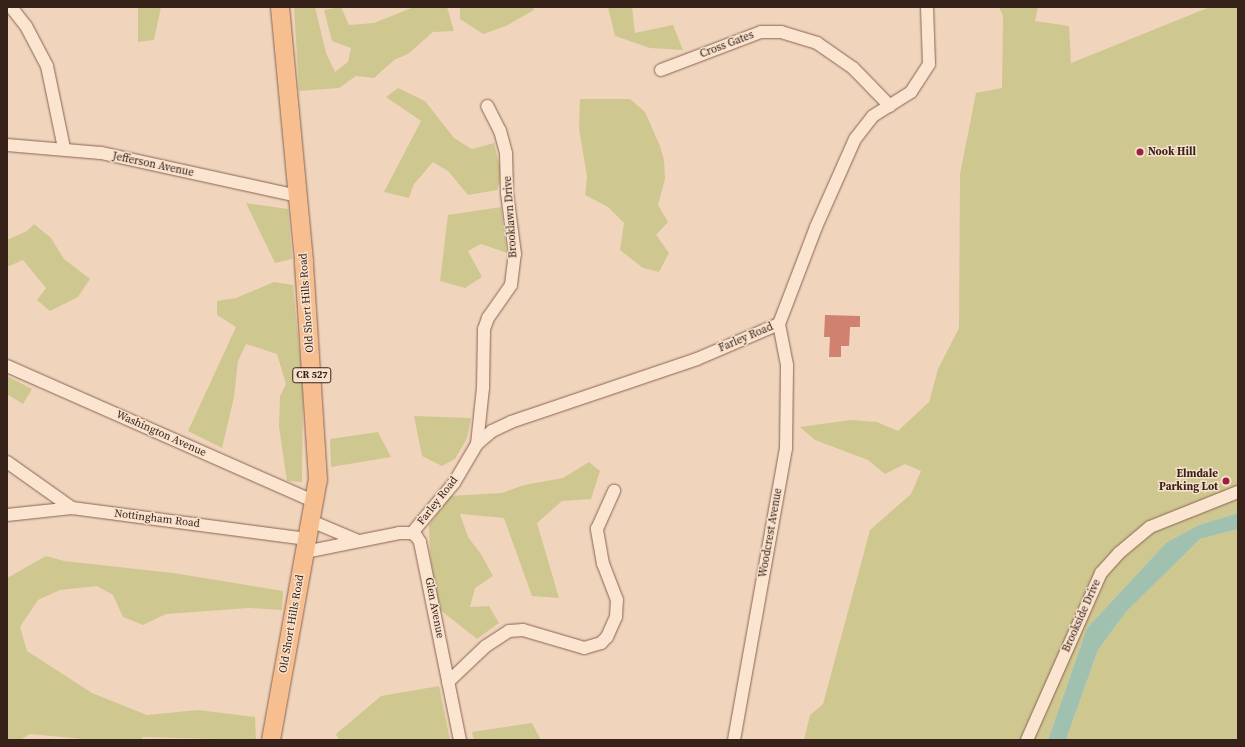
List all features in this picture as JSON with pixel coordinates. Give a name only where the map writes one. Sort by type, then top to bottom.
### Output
[{"type":"main road","name":"Old Short Hills Road","points":[[271,740],[315,502],[318,458],[298,196],[280,7]]},
{"type":"street","points":[[11,7],[26,26],[47,66],[64,148]]},
{"type":"street","name":"Farley Road","points":[[412,532],[454,483],[477,444],[492,432],[511,422],[697,359],[779,324],[816,227],[855,139],[873,116],[912,92],[929,64],[927,7]]},
{"type":"street","name":"Cross Gates","points":[[661,70],[761,32],[781,32],[817,44],[853,68],[890,106]]},
{"type":"street","name":"Brooklawn Drive","points":[[477,444],[483,388],[484,329],[488,318],[511,285],[515,258],[507,193],[506,153],[500,131],[487,106]]},
{"type":"street","name":"Jefferson Avenue","points":[[7,145],[64,148],[101,153],[298,196]]},
{"type":"street","name":"Woodcrest Avenue","points":[[734,740],[786,449],[787,365],[779,324]]},
{"type":"street","name":"Washington Avenue","points":[[7,366],[315,502]]},
{"type":"street","points":[[7,462],[72,508]]},
{"type":"street","points":[[448,682],[486,646],[510,631],[523,630],[584,648],[600,643],[607,637],[616,617],[617,600],[603,564],[597,529],[614,491]]},
{"type":"street","name":"Brookside Drive","points":[[1027,740],[1101,573],[1119,553],[1150,527],[1238,492]]},
{"type":"street","name":"Nottingham Road","points":[[7,515],[72,508],[306,545]]},
{"type":"street","points":[[311,521],[360,541]]},
{"type":"street","points":[[306,545],[330,545],[360,541],[399,532],[412,532]]},
{"type":"street","name":"Glen Avenue","points":[[412,532],[420,542],[460,740]]},
{"type":"shaded area","points":[[138,7],[161,7],[154,40],[138,42]]},
{"type":"shaded area","points":[[294,7],[315,7],[326,53],[335,72],[348,62],[351,48],[332,41],[324,10],[341,7],[349,25],[374,23],[414,7],[447,7],[454,31],[433,32],[408,54],[394,60],[374,78],[356,76],[339,88],[299,91]]},
{"type":"shaded area","points":[[460,7],[533,7],[534,10],[506,26],[483,34],[460,19]]},
{"type":"shaded area","points":[[608,7],[632,7],[635,33],[673,25],[683,50],[650,48],[615,36]]},
{"type":"shaded area","points":[[999,7],[1038,7],[1035,21],[1069,26],[1071,63],[1210,7],[1238,7],[1238,513],[1199,525],[1167,542],[1087,628],[1048,740],[804,740],[810,715],[823,704],[870,530],[911,494],[921,471],[905,464],[885,474],[868,460],[815,440],[800,427],[851,420],[877,422],[898,431],[929,402],[938,369],[959,328],[960,174],[976,93],[1002,88],[1003,16]]},
{"type":"shaded area","points":[[398,88],[425,101],[454,138],[472,149],[494,143],[502,175],[497,190],[468,195],[448,171],[433,162],[414,184],[409,198],[384,192],[421,121],[386,97]]},
{"type":"shaded area","points":[[580,99],[630,99],[645,112],[660,146],[664,160],[665,179],[658,205],[668,222],[656,235],[669,253],[659,272],[643,268],[620,250],[624,223],[608,207],[585,195],[587,177],[579,128]]},
{"type":"shaded area","points":[[246,203],[288,209],[292,259],[275,263]]},
{"type":"shaded area","points":[[501,207],[507,253],[481,244],[468,251],[482,277],[465,288],[440,281],[448,215]]},
{"type":"shaded area","points":[[34,224],[51,238],[64,259],[90,279],[78,297],[50,311],[37,300],[46,288],[23,260],[7,267],[7,240],[27,231]]},
{"type":"shaded area","points":[[274,282],[293,285],[303,388],[302,482],[287,481],[279,427],[280,396],[286,384],[277,354],[246,344],[238,361],[234,397],[222,448],[188,431],[236,327],[217,315],[217,301],[236,298]]},
{"type":"shaded area","points":[[7,376],[32,389],[23,404],[7,394]]},
{"type":"shaded area","points":[[414,416],[471,418],[467,438],[455,459],[442,466],[422,456]]},
{"type":"shaded area","points":[[378,432],[391,457],[331,467],[330,439]]},
{"type":"shaded area","points":[[589,462],[600,471],[591,499],[562,501],[537,523],[559,598],[532,596],[504,518],[460,514],[468,537],[481,554],[493,576],[475,588],[470,607],[489,606],[499,623],[477,639],[439,609],[430,554],[429,525],[450,496],[502,493],[524,485],[563,478]]},
{"type":"shaded area","points":[[1238,513],[1238,529],[1200,539],[1126,612],[1098,650],[1067,737],[1069,740],[1048,740],[1087,628],[1167,542],[1199,525]]},
{"type":"shaded area","points":[[1238,529],[1238,740],[1069,740],[1067,737],[1098,650],[1126,612],[1200,539]]},
{"type":"shaded area","points":[[46,556],[64,561],[173,573],[283,591],[282,610],[249,608],[166,614],[143,625],[123,617],[113,595],[97,586],[60,590],[38,600],[20,627],[27,651],[92,693],[147,715],[198,710],[255,717],[256,740],[143,737],[141,740],[94,740],[30,734],[20,740],[7,740],[7,578]]},
{"type":"shaded area","points":[[439,686],[450,740],[339,740],[336,734],[381,696]]},
{"type":"shaded area","points":[[532,723],[541,740],[474,740],[472,732]]},
{"type":"building","points":[[825,315],[860,316],[860,327],[850,327],[849,346],[841,346],[841,357],[829,357],[830,337],[824,337]]},
{"type":"place","name":"Nook Hill","points":[[1140,152]]},
{"type":"place","name":"Elmdale Parking Lot","points":[[1226,481]]}]
